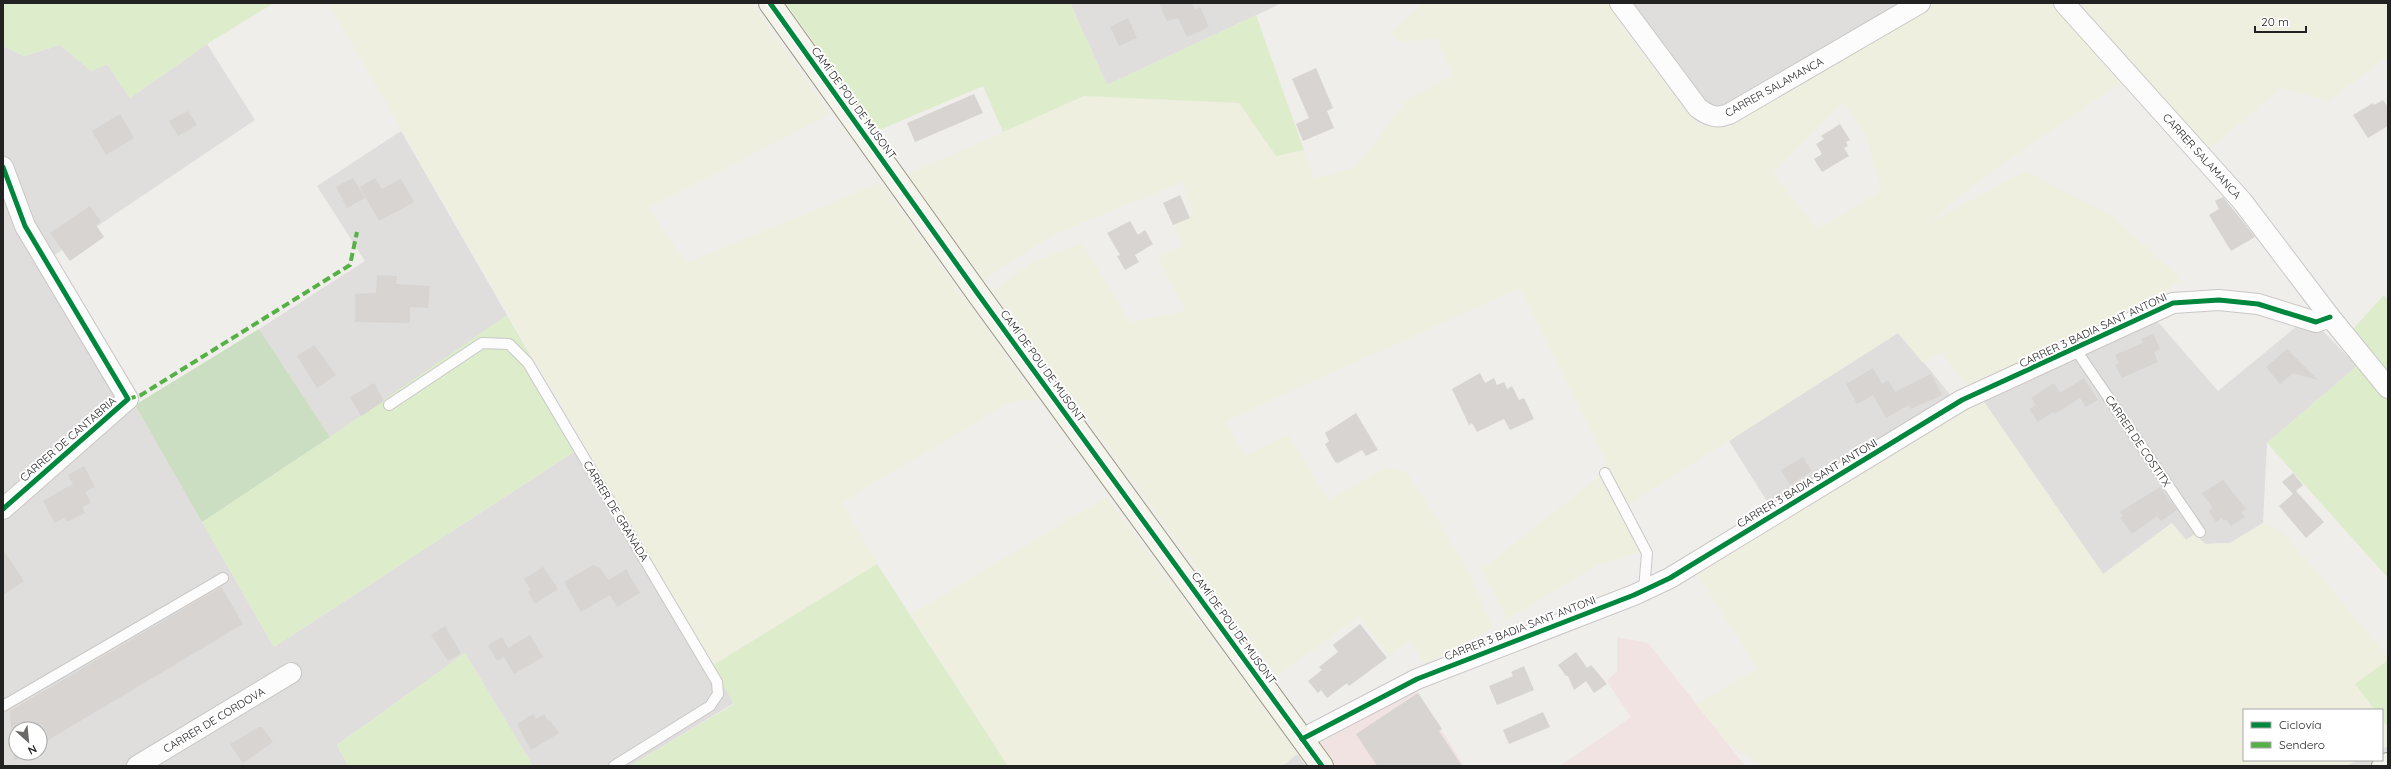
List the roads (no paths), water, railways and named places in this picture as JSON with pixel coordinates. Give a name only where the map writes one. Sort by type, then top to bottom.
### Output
[{"type":"street","name":"CAMÍ DE POU DE MUSONT","points":[[770,3],[1310,755]]},
{"type":"street","name":"CARRER SALAMANCA","points":[[1620,3],[1698,108],[1708,116],[1720,117],[1729,114],[1920,3]]},
{"type":"street","name":"CARRER SALAMANCA","points":[[2064,3],[2242,201],[2330,317],[2388,388]]},
{"type":"street","name":"CARRER DE CANTABRIA","points":[[3,167],[25,226],[128,399],[3,509]]},
{"type":"street","name":"CARRER 3 BADIA SANT ANTONI","points":[[1310,755],[1417,679],[1644,590],[1670,578],[1962,400],[2076,350],[2173,303],[2219,300],[2258,304],[2316,322],[2330,317]]},
{"type":"street","name":"CARRER DE CORDOVA","points":[[137,766],[291,673]]},
{"type":"street","points":[[2383,766],[2388,764]]},
{"type":"lane","name":"CARRER DE GRANADA","points":[[389,405],[482,343],[509,344],[528,363],[717,682],[718,694],[710,706],[614,766]]},
{"type":"lane","name":"CARRER DE COSTITX","points":[[2076,350],[2200,532]]},
{"type":"lane","points":[[1605,473],[1647,553],[1644,590]]},
{"type":"lane","points":[[3,706],[223,578]]}]
